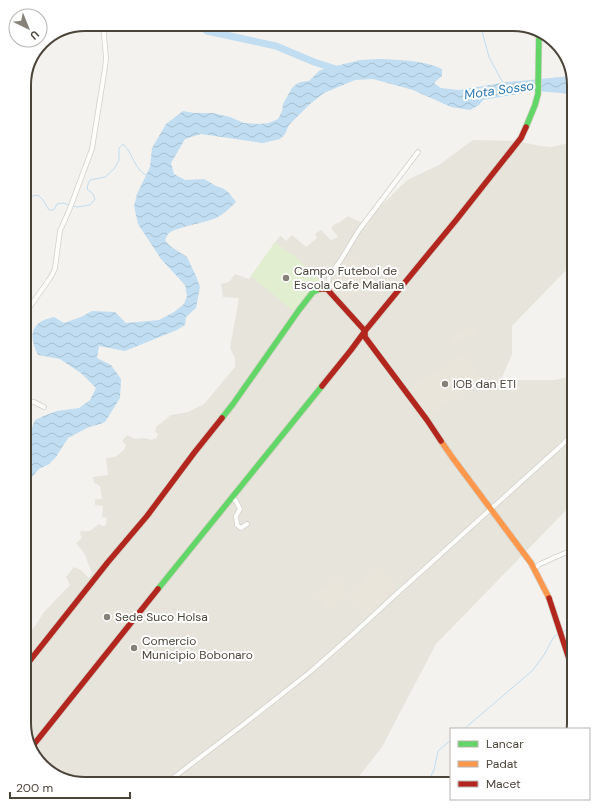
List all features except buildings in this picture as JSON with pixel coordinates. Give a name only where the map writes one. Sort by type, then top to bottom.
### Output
[{"type":"street","points":[[31,305],[52,275],[56,261],[60,231],[92,149],[106,58],[104,31]]},
{"type":"street","points":[[35,743],[144,605],[521,138],[538,94],[539,38]]},
{"type":"street","points":[[327,289],[329,277],[359,230],[418,152]]},
{"type":"street","points":[[31,659],[108,562],[147,516],[233,404],[298,310],[313,292],[319,289],[327,289],[365,331],[365,336],[531,563],[548,595],[567,652]]},
{"type":"street","points":[[31,401],[44,407]]},
{"type":"street","points":[[174,777],[310,672],[567,440]]},
{"type":"street","points":[[232,497],[240,508],[236,516],[237,525],[241,528],[247,524]]},
{"type":"street","points":[[534,569],[540,564],[567,552]]},
{"type":"shaded area","points":[[473,140],[516,141],[551,147],[567,143],[567,269],[512,326],[512,354],[501,380],[555,380],[567,377],[567,509],[436,644],[382,747],[358,777],[81,777],[58,770],[42,756],[35,744],[31,730],[31,630],[44,612],[70,585],[66,577],[74,567],[81,570],[89,578],[92,573],[84,553],[76,543],[82,538],[80,534],[81,531],[90,531],[99,524],[102,526],[106,525],[107,518],[102,517],[103,506],[95,505],[95,499],[102,499],[100,486],[94,483],[93,477],[108,475],[106,458],[115,457],[124,450],[126,445],[122,441],[127,435],[135,439],[145,438],[151,440],[156,438],[158,435],[155,431],[156,427],[171,415],[188,412],[204,404],[235,367],[235,358],[230,348],[239,298],[223,297],[221,284],[229,282],[235,274],[249,279],[281,236],[286,241],[292,235],[306,247],[317,238],[315,234],[321,230],[331,240],[338,237],[331,228],[335,224],[348,216],[362,223],[407,180],[439,165]]},
{"type":"shaded area","points":[[350,256],[360,264],[367,275],[355,293],[343,302],[334,293],[331,285],[337,271]]},
{"type":"shaded area","points":[[476,326],[478,333],[453,343],[451,335]]},
{"type":"shaded area","name":"IOB dan ETI","points":[[464,354],[481,379],[428,417],[407,389]]},
{"type":"shaded area","points":[[377,565],[398,588],[369,615],[349,595]]},
{"type":"shaded area","points":[[336,578],[348,592],[328,609],[316,594]]},
{"type":"green space","name":"Campo Futebol de Escola Cafe Maliana","points":[[275,242],[290,254],[292,253],[320,281],[293,311],[251,276]]},
{"type":"water","name":"Mota Sosso","points":[[360,60],[403,60],[435,66],[442,69],[442,76],[434,83],[441,88],[459,90],[507,82],[567,77],[567,93],[535,91],[483,100],[479,105],[470,110],[451,107],[413,90],[373,79],[355,80],[324,93],[310,104],[289,125],[285,134],[280,139],[263,143],[201,134],[185,139],[171,163],[174,174],[185,180],[204,179],[224,189],[236,202],[216,218],[183,227],[168,234],[165,240],[170,246],[187,257],[196,276],[200,287],[196,308],[186,317],[185,325],[177,330],[125,351],[99,346],[97,358],[111,365],[121,379],[120,398],[105,422],[89,427],[68,438],[56,457],[49,464],[39,469],[31,479],[31,430],[35,420],[57,411],[79,408],[90,400],[96,388],[82,374],[60,359],[38,355],[32,336],[38,324],[43,320],[54,317],[64,323],[92,311],[115,312],[126,323],[159,320],[174,312],[184,304],[187,296],[185,285],[161,259],[138,224],[134,206],[137,194],[150,167],[152,148],[166,124],[183,111],[194,113],[213,113],[230,117],[244,123],[269,123],[278,119],[282,111],[283,104],[295,85],[300,82],[309,81],[320,70]]},
{"type":"waterway","points":[[207,31],[276,46],[314,62],[339,70]]},
{"type":"waterway","name":"Mota Sosso","points":[[482,31],[489,57],[503,83]]},
{"type":"waterway","points":[[73,206],[77,207],[90,205],[95,199],[93,194],[87,189],[90,180],[105,177],[114,169],[119,160],[119,148],[123,144],[136,165],[146,175]]},
{"type":"waterway","points":[[31,198],[38,195],[49,210],[54,210],[57,204],[63,203],[70,205]]},
{"type":"waterway","points":[[563,632],[567,629]]},
{"type":"waterway","points":[[465,728],[532,671],[544,655],[553,638],[558,634]]},
{"type":"waterway","points":[[430,777],[434,770],[438,751],[450,741]]},
{"type":"traffic: fast","points":[[526,127],[538,94],[539,38]]},
{"type":"traffic: fast","points":[[222,418],[299,310],[313,292],[320,289]]},
{"type":"traffic: fast","points":[[158,589],[322,386]]},
{"type":"traffic: slow","points":[[441,441],[531,563],[549,598]]},
{"type":"traffic: jam","points":[[322,386],[521,138],[526,127]]},
{"type":"traffic: jam","points":[[320,289],[327,289],[365,331],[365,337],[441,441]]},
{"type":"traffic: jam","points":[[31,659],[108,562],[147,516],[222,418]]},
{"type":"traffic: jam","points":[[35,743],[158,589]]},
{"type":"traffic: jam","points":[[549,598],[567,653]]},
{"type":"place","name":"Campo Futebol de Escola Cafe Maliana","points":[[286,278]]},
{"type":"place","name":"IOB dan ETI","points":[[445,384]]},
{"type":"place","name":"Sede Suco Holsa","points":[[107,617]]},
{"type":"place","name":"Comercio Municipio Bobonaro","points":[[134,648]]}]
